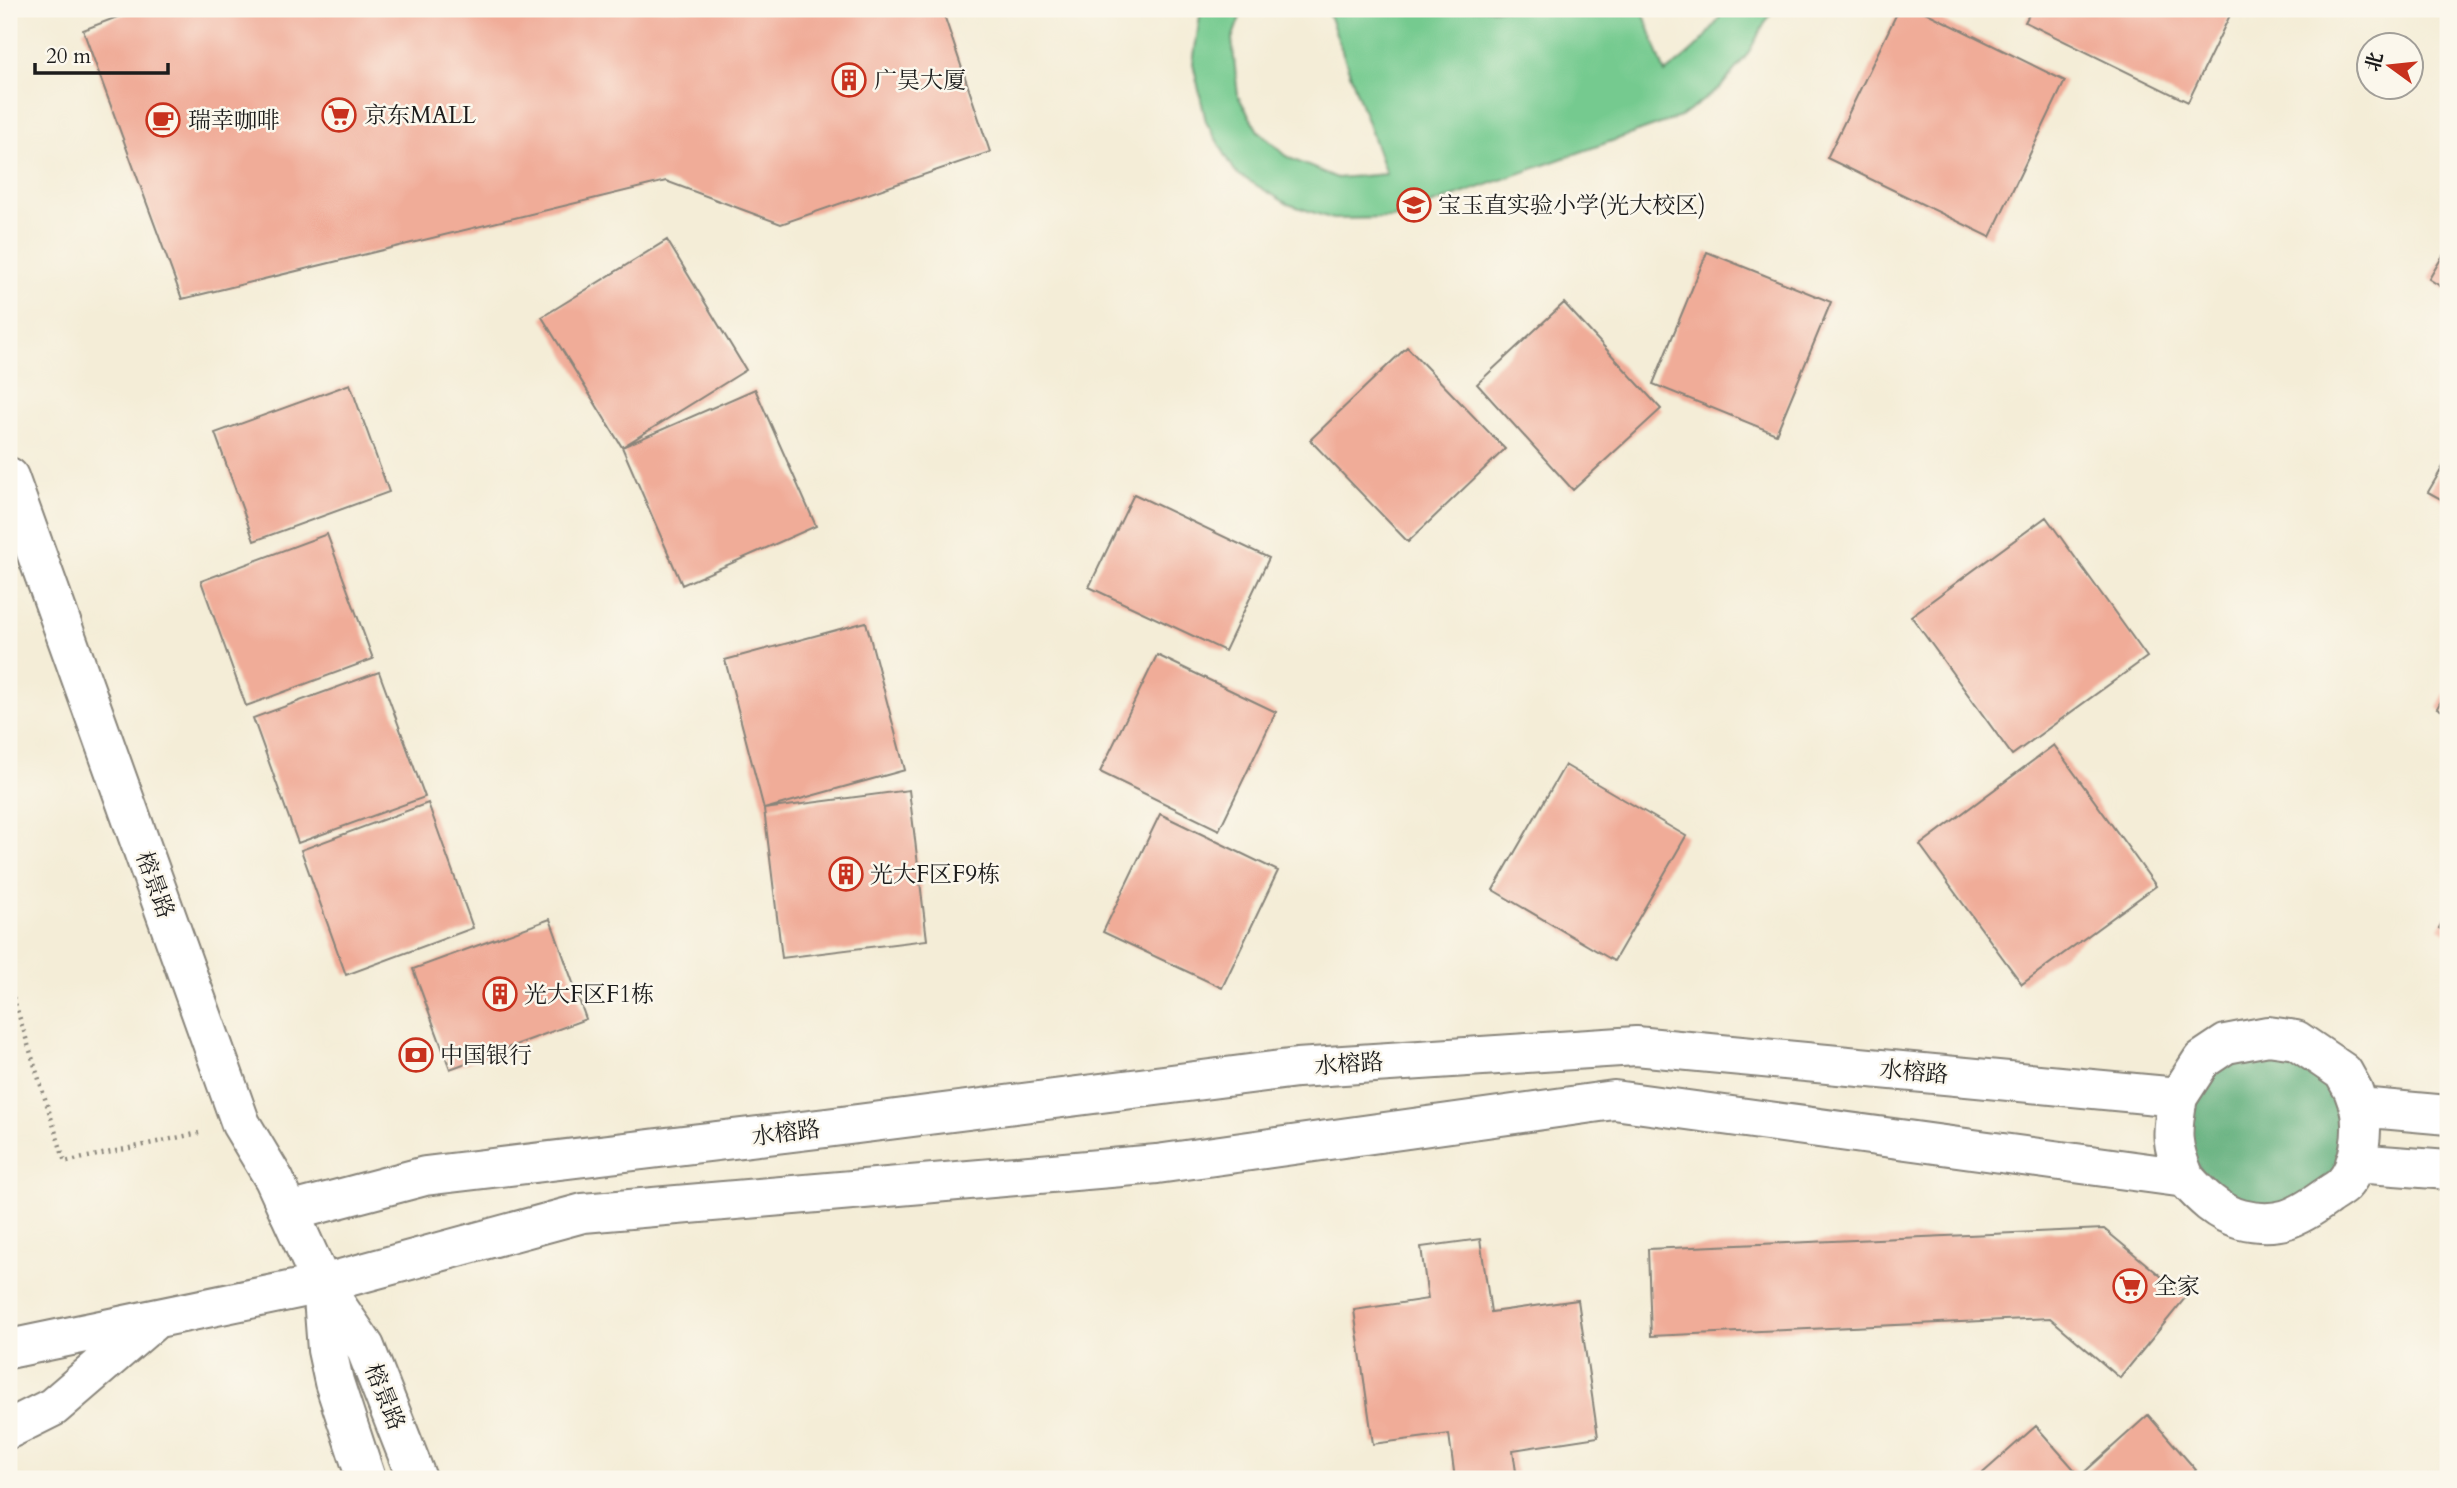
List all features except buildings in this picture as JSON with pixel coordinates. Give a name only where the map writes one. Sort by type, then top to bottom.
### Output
[{"type":"street","name":"榕景路","points":[[9,477],[241,1124],[274,1179],[323,1284],[365,1347],[417,1479]]},
{"type":"street","points":[[2268,1036],[2296,1040],[2343,1072],[2359,1107],[2360,1142],[2355,1163],[2344,1184],[2301,1216],[2276,1223],[2242,1219],[2223,1212],[2203,1198],[2185,1178],[2173,1149],[2172,1128],[2178,1097],[2202,1060],[2226,1044],[2268,1036]]},
{"type":"street","name":"水榕路","points":[[289,1212],[425,1176],[1297,1068],[1636,1046],[2178,1097]]},
{"type":"street","points":[[9,1349],[323,1284],[583,1213],[1157,1164],[1614,1100],[2185,1178]]},
{"type":"street","points":[[2359,1107],[2448,1115]]},
{"type":"street","points":[[2355,1163],[2448,1170]]},
{"type":"street","name":"榕景路","points":[[323,1284],[327,1350],[334,1382],[366,1479]]},
{"type":"street","points":[[9,1429],[53,1407],[155,1320]]},
{"type":"path","points":[[9,984],[65,1162],[241,1124]]},
{"type":"green space","points":[[1201,9],[1243,9],[1232,39],[1238,96],[1258,131],[1289,158],[1337,178],[1386,174],[1327,9],[1642,9],[1665,73],[1706,37],[1723,9],[1773,9],[1747,55],[1720,88],[1680,117],[1393,218],[1333,219],[1288,204],[1236,173],[1206,122],[1193,63]]},
{"type":"green space","points":[[2263,1038],[2351,1095],[2332,1191],[2237,1214],[2177,1141],[2181,1099]]},
{"type":"place","name":"广昊大厦","points":[[849,80]]},
{"type":"place","name":"京东MALL","points":[[339,115]]},
{"type":"place","name":"瑞幸咖啡","points":[[163,120]]},
{"type":"place","name":"宝玉直实验小学(光大校区)","points":[[1414,205]]},
{"type":"place","name":"光大F区F9栋","points":[[846,874]]},
{"type":"place","name":"光大F区F1栋","points":[[500,994]]},
{"type":"place","name":"中国银行","points":[[416,1055]]},
{"type":"place","name":"全家","points":[[2130,1286]]}]
